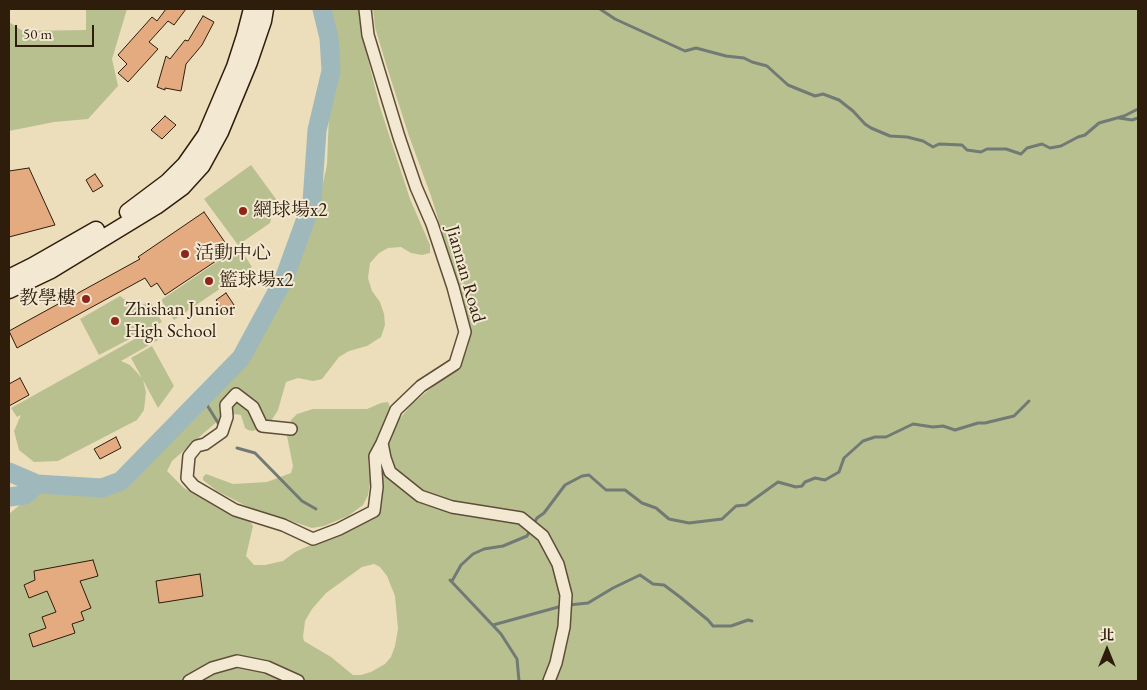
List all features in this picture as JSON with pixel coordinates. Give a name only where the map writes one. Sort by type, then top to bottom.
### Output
[{"type":"street","points":[[9,278],[34,266],[133,209],[168,182],[185,165],[206,135],[234,67],[252,9]]},
{"type":"street","points":[[9,290],[50,270],[156,206],[182,187],[202,165],[220,132],[249,62],[263,21],[265,9]]},
{"type":"street","name":"Jiannan Road","points":[[290,429],[262,426],[253,407],[236,394],[226,405],[227,417],[222,432],[204,444],[197,446],[189,456],[187,478],[194,486],[235,510],[284,525],[314,539],[339,529],[374,511],[377,487],[375,456],[396,410],[421,386],[455,364],[465,332],[453,287],[432,224],[416,187],[396,128],[368,35],[365,9]]},
{"type":"street","points":[[382,443],[390,472],[420,496],[452,508],[521,518],[543,536],[558,564],[566,595],[564,627],[556,663],[549,681]]},
{"type":"street","points":[[189,681],[212,668],[237,661],[267,667],[298,681]]},
{"type":"green space","points":[[86,9],[127,9],[112,59],[118,86],[88,119],[54,122],[9,131],[9,22],[23,31],[86,30]]},
{"type":"green space","points":[[329,9],[359,9],[363,39],[379,104],[410,199],[430,245],[430,253],[422,255],[411,253],[401,247],[388,248],[379,253],[370,263],[368,278],[372,291],[380,302],[384,314],[385,325],[381,337],[367,346],[349,351],[339,357],[322,379],[313,381],[298,378],[286,382],[278,410],[270,423],[253,431],[245,428],[241,415],[235,414],[221,418],[172,461],[167,471],[184,488],[230,513],[249,520],[253,526],[246,556],[254,565],[265,565],[283,561],[295,552],[373,517],[381,506],[382,469],[389,438],[397,422],[412,404],[436,384],[455,372],[462,363],[468,346],[471,330],[460,289],[431,196],[386,64],[375,27],[373,9],[1138,9],[1138,681],[9,681],[10,513],[35,493],[46,491],[99,492],[116,488],[133,478],[244,361],[264,331],[288,286],[318,205],[327,165],[329,114],[335,84],[335,47]],"holes":[[[374,564],[380,567],[387,576],[395,596],[398,629],[395,646],[391,657],[385,664],[371,672],[353,675],[331,657],[304,641],[305,621],[312,609],[326,593],[362,567]]]},
{"type":"green space","name":"網球場x2","points":[[251,165],[276,199],[270,223],[238,245],[204,199]]},
{"type":"green space","name":"籃球場x2","points":[[239,247],[252,267],[174,320],[161,300]]},
{"type":"green space","points":[[120,296],[136,308],[150,301],[162,322],[99,355],[80,319]]},
{"type":"green space","points":[[151,330],[158,340],[121,361],[130,365],[142,378],[131,358],[152,346],[174,386],[158,408],[143,380],[146,392],[144,410],[137,420],[58,461],[34,462],[19,450],[14,431],[21,415],[17,417],[11,408]]},
{"type":"green space","points":[[388,402],[390,407],[368,461],[370,482],[368,495],[363,505],[348,516],[324,526],[312,528],[248,507],[217,491],[203,480],[206,474],[233,484],[267,482],[291,473],[293,466],[287,436],[291,420],[297,414],[313,409],[367,409]]},
{"type":"building","points":[[166,9],[186,9],[174,25],[168,21],[149,42],[158,49],[128,82],[118,73],[127,64],[118,55],[152,17],[157,21]]},
{"type":"building","points":[[203,16],[214,22],[202,45],[186,64],[181,91],[165,88],[165,90],[157,87],[166,56],[170,59],[185,40],[188,41]]},
{"type":"building","points":[[165,116],[176,125],[162,139],[151,130]]},
{"type":"building","points":[[29,168],[55,225],[9,237],[9,171]]},
{"type":"building","points":[[95,174],[103,186],[93,192],[86,180]]},
{"type":"building","points":[[204,212],[231,251],[165,295],[157,283],[151,287],[145,278],[17,348],[9,331],[140,259],[138,257]]},
{"type":"building","points":[[226,293],[234,305],[224,312],[216,300]]},
{"type":"building","points":[[20,378],[29,395],[9,406],[9,384]]},
{"type":"building","points":[[116,437],[121,448],[100,459],[94,449]]},
{"type":"building","points":[[93,560],[98,576],[80,581],[91,608],[81,612],[84,620],[72,624],[75,633],[33,647],[29,634],[46,628],[42,617],[56,612],[47,591],[29,598],[24,585],[35,580],[34,571]]},
{"type":"building","points":[[200,574],[203,596],[159,603],[156,581]]},
{"type":"waterway","points":[[9,472],[37,484],[102,488],[121,481],[241,358],[284,279],[312,202],[317,130],[331,71],[329,38],[322,9]]},
{"type":"waterway","points":[[600,9],[615,19],[685,51],[696,48],[726,56],[744,58],[767,66],[788,85],[815,96],[823,94],[839,100],[871,128],[890,136],[907,137],[923,141],[933,147],[939,144],[962,145],[967,150],[981,152],[987,149],[1006,149],[1021,154],[1027,148],[1042,144],[1050,148],[1061,146],[1085,135],[1099,123],[1124,116],[1138,109]]},
{"type":"waterway","points":[[1119,118],[1132,120],[1138,118]]},
{"type":"waterway","points":[[202,397],[220,426]]},
{"type":"waterway","points":[[452,581],[461,565],[473,554],[484,549],[503,546],[527,536],[537,518],[544,513],[565,485],[582,476],[589,475],[606,490],[625,490],[642,503],[656,508],[669,519],[689,523],[722,519],[736,506],[746,505],[778,482],[796,487],[802,486],[805,482],[815,478],[825,480],[839,472],[844,458],[863,441],[875,437],[886,437],[913,424],[933,427],[943,426],[955,430],[978,423],[985,423],[1014,416],[1029,401]]},
{"type":"waterway","points":[[237,448],[255,453],[302,501],[316,509]]},
{"type":"waterway","points":[[9,497],[25,495],[37,484]]},
{"type":"waterway","points":[[569,605],[588,603],[640,575],[653,584],[664,585],[713,626],[731,626],[748,620],[752,621]]},
{"type":"waterway","points":[[450,580],[501,634],[517,659],[519,681]]},
{"type":"waterway","points":[[493,625],[562,606]]},
{"type":"place","name":"網球場x2","points":[[243,211]]},
{"type":"place","name":"活動中心","points":[[185,254]]},
{"type":"place","name":"籃球場x2","points":[[209,281]]},
{"type":"place","name":"教學樓","points":[[86,299]]},
{"type":"place","name":"Zhishan Junior High School","points":[[115,321]]}]
